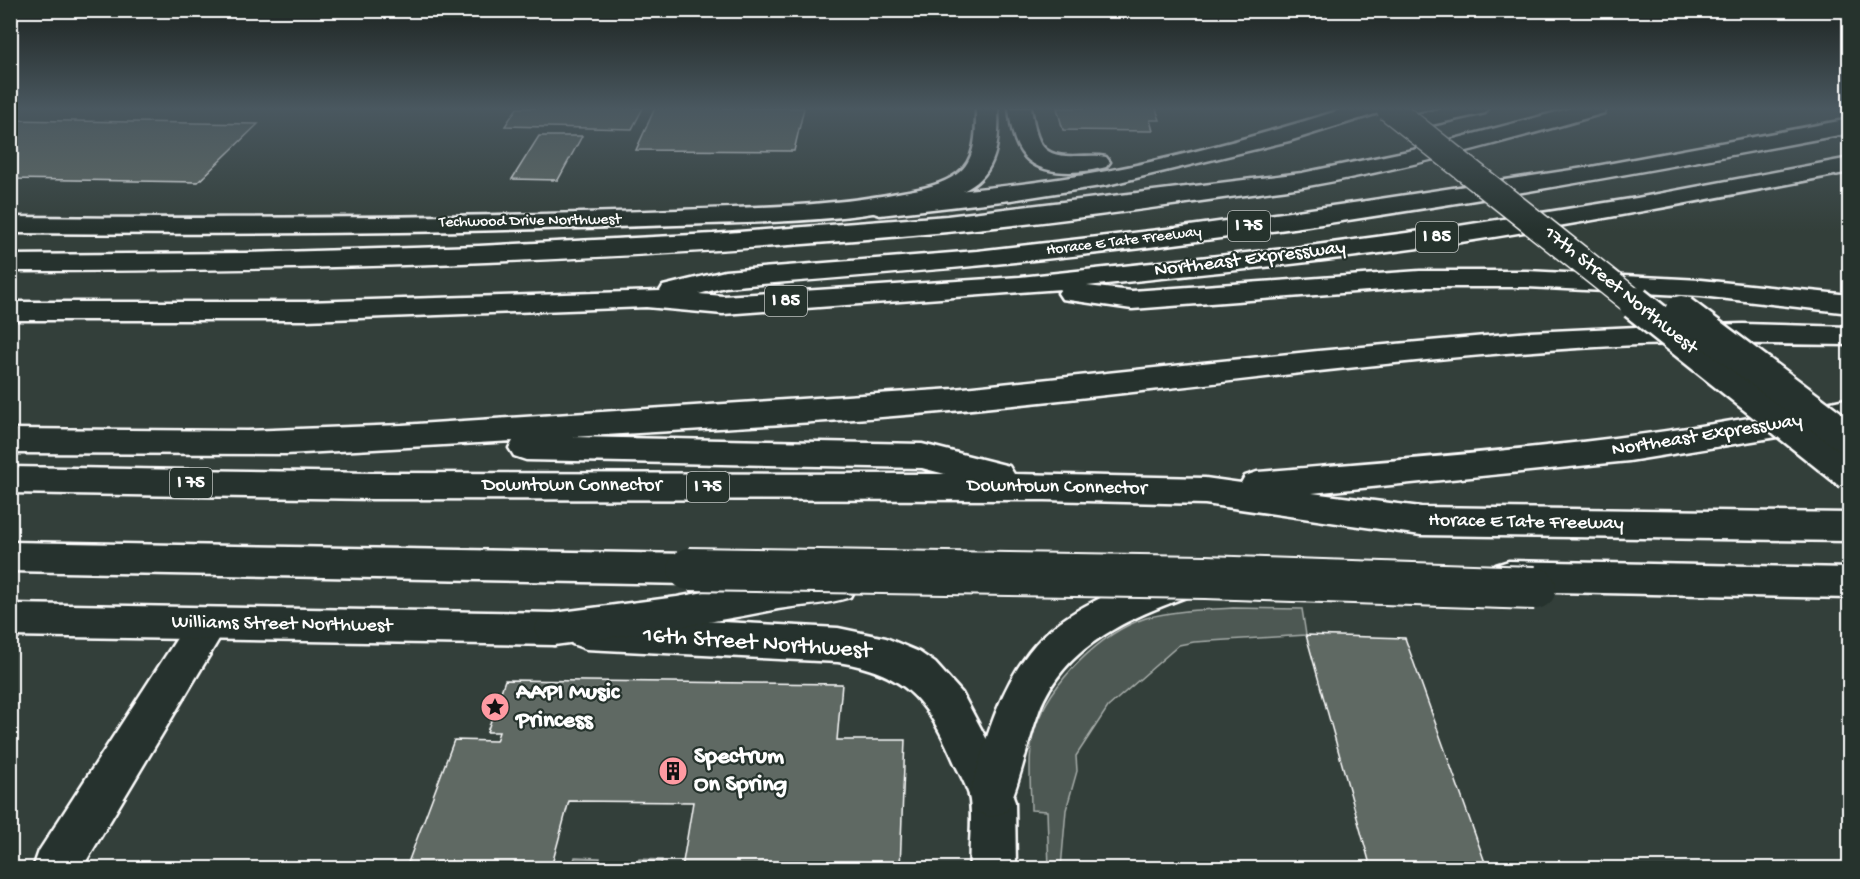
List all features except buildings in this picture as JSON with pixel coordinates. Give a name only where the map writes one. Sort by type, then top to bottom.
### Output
[{"type":"main road","name":"Techwood Drive Northwest","points":[[10,225],[237,228],[357,226],[611,220],[843,210],[937,192],[964,180],[979,168],[985,149]]},
{"type":"main road","points":[[1030,149],[1036,156],[1048,162],[1064,165],[1131,158],[1175,149]]},
{"type":"main road","points":[[843,210],[1011,193],[1107,178],[1227,149]]},
{"type":"main road","name":"17th Street Northwest","points":[[1449,149],[1850,474]]},
{"type":"main road","points":[[10,263],[243,262],[458,256],[719,242],[950,224],[1302,180],[1393,164],[1451,149]]},
{"type":"main road","name":"17th Street Northwest","points":[[1454,149],[1850,439]]},
{"type":"main road","name":"Horace E Tate Freeway","points":[[646,298],[725,279],[976,260],[1176,236],[1591,174],[1726,149]]},
{"type":"main road","name":"Northeast Expressway","points":[[646,298],[723,305],[1020,285],[1294,256],[1448,236],[1637,206],[1850,165]]},
{"type":"main road","points":[[843,210],[1059,203],[1196,194]]},
{"type":"main road","points":[[1020,285],[1132,300],[1408,280],[1527,279],[1690,287],[1850,304]]},
{"type":"main road","name":"I 75","points":[[10,311],[306,311],[646,298]]},
{"type":"main road","points":[[10,441],[148,443],[324,441],[820,411],[972,398],[1488,344],[1693,334],[1850,336]]},
{"type":"main road","name":"Northeast Expressway","points":[[1204,491],[1634,450],[1793,423],[1850,409]]},
{"type":"main road","points":[[324,441],[394,448],[592,449],[922,456],[1045,487]]},
{"type":"main road","name":"Downtown Connector","points":[[10,480],[372,486],[1045,487],[1204,491]]},
{"type":"main road","name":"Horace E Tate Freeway","points":[[1204,491],[1421,521],[1850,527]]},
{"type":"main road","points":[[10,556],[1193,577],[1850,597]]},
{"type":"main road","points":[[554,629],[677,613],[782,593],[895,578],[1001,569],[1220,570],[1850,583]]},
{"type":"main road","points":[[991,796],[1018,712],[1032,681],[1054,652],[1085,625],[1151,594],[1220,570]]},
{"type":"main road","name":"Williams Street Northwest","points":[[10,620],[554,629]]},
{"type":"main road","points":[[56,868],[208,624]]},
{"type":"main road","name":"16th Street Northwest","points":[[554,629],[838,645],[883,653],[902,662],[936,689],[956,720],[991,796],[993,868]]},
{"type":"shaded area","points":[[1233,608],[1302,609],[1306,635],[1194,642],[1179,645],[1108,707],[1076,756],[1077,771],[1066,810],[1061,868],[1049,868],[1047,811],[1031,810],[1030,758],[1035,728],[1042,711],[1065,677],[1095,647],[1129,625],[1146,618],[1167,613]]},
{"type":"shaded area","points":[[575,857],[600,858],[599,864],[637,864],[639,859],[662,860],[660,868],[572,868]]},
{"type":"place","name":"AAPI Music Princess","points":[[495,707]]},
{"type":"place","name":"Spectrum On Spring","points":[[673,771]]}]
